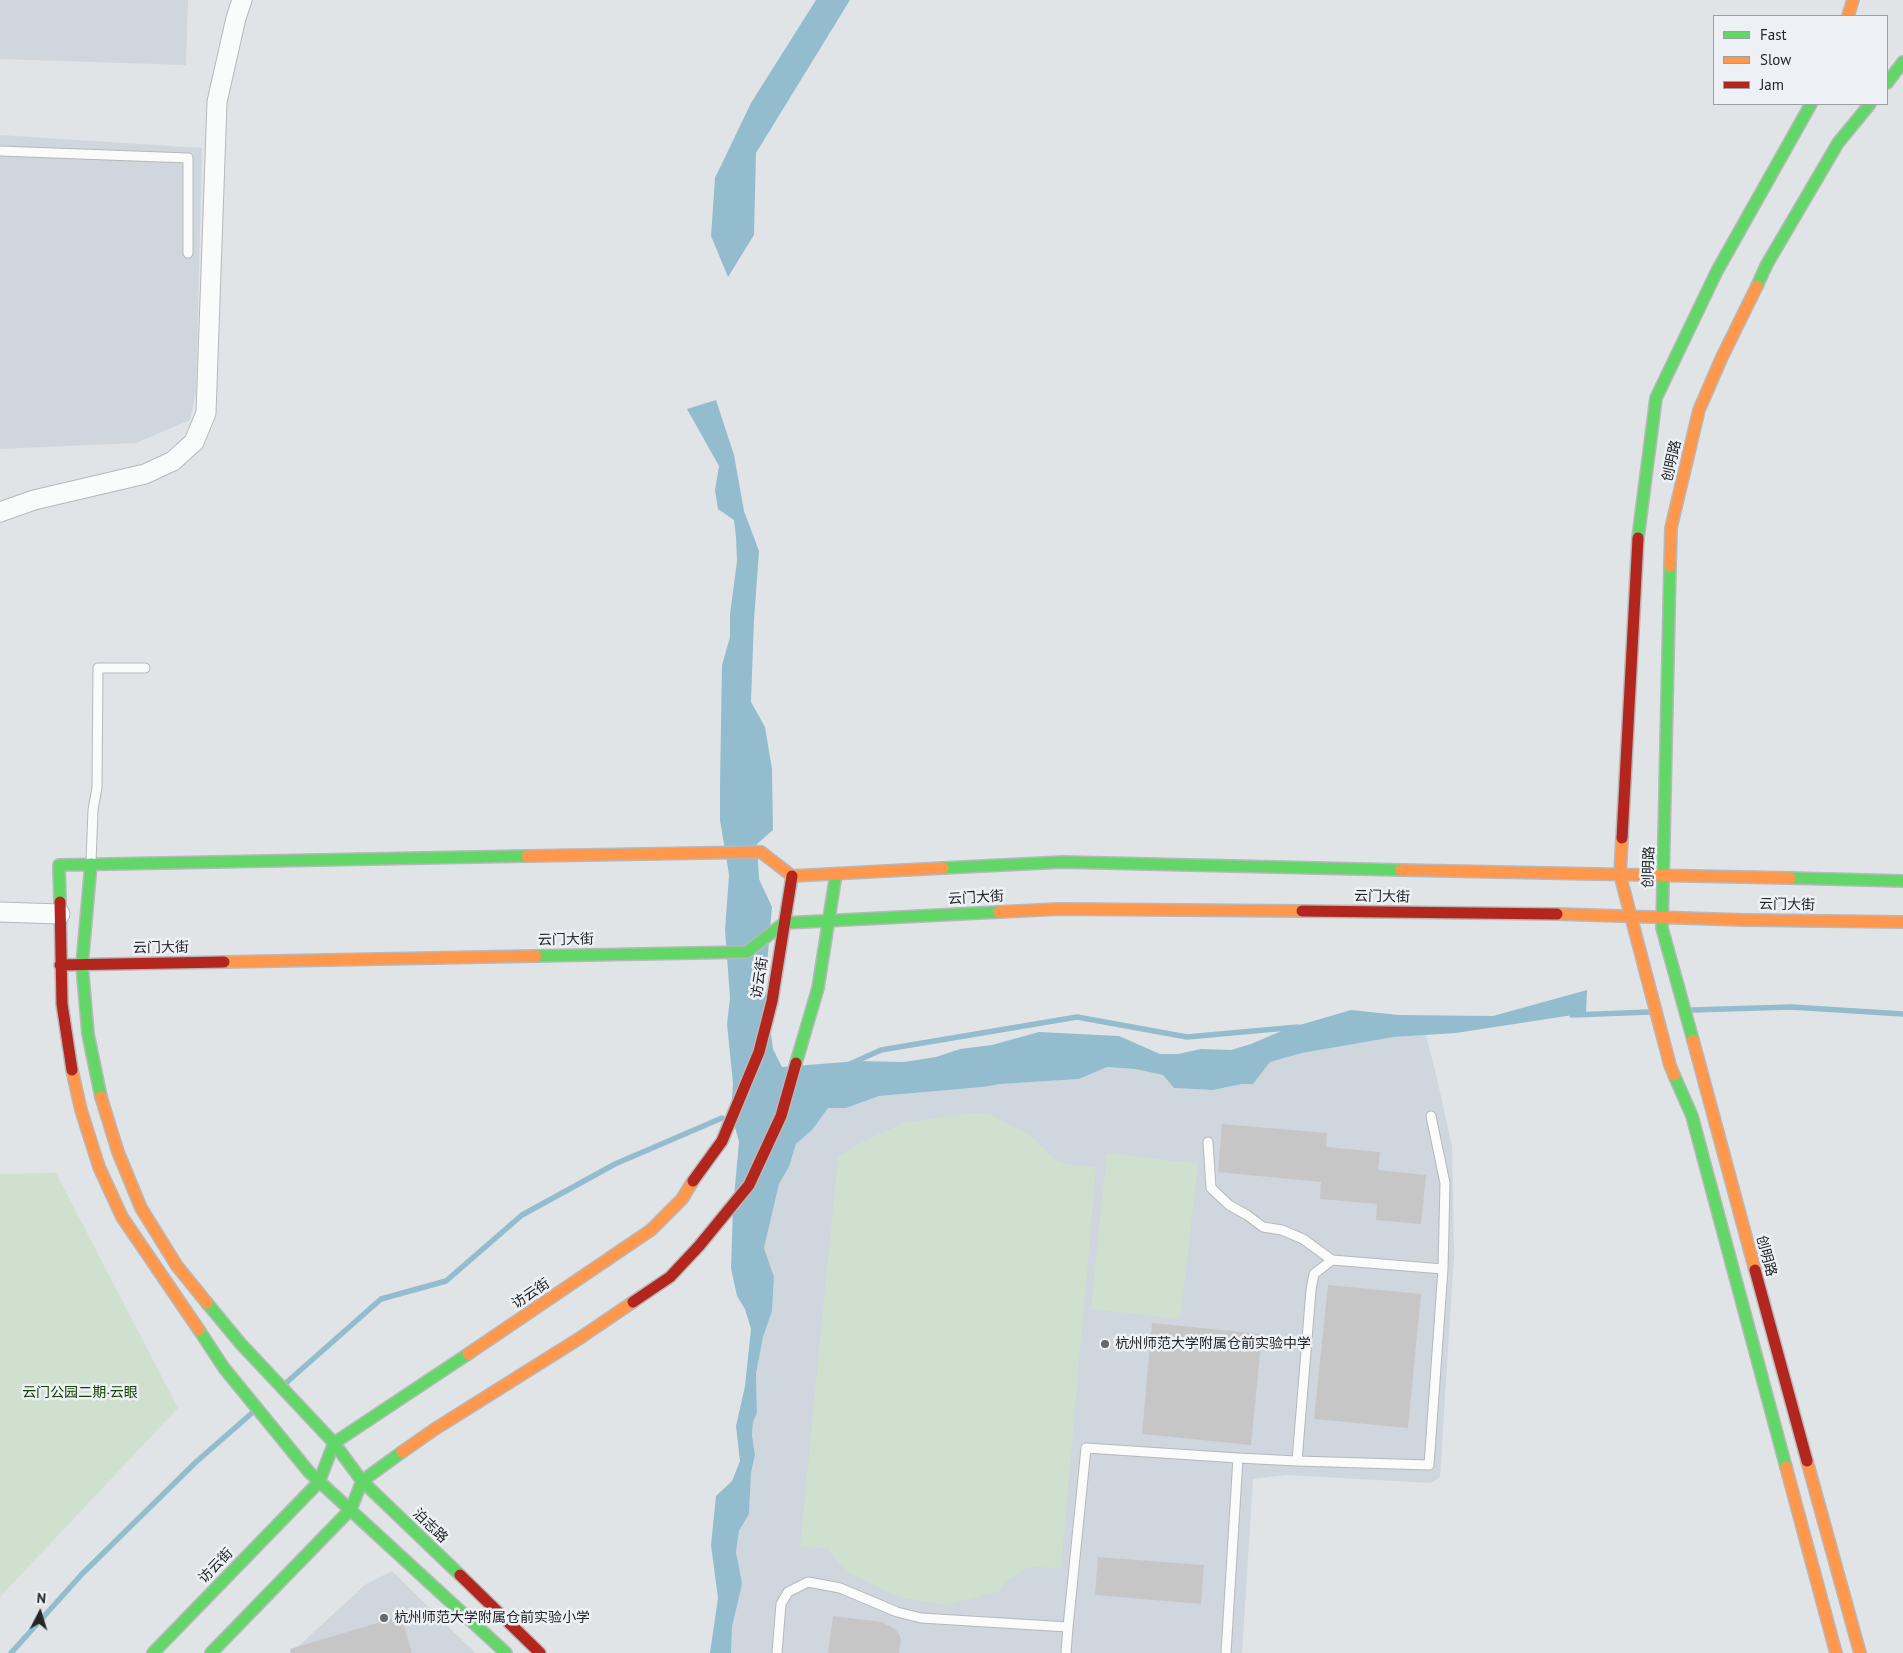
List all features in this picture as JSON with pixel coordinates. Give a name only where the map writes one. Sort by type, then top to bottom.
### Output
[{"type":"main road","points":[[1848,15],[1853,0]]},
{"type":"main road","points":[[1888,81],[1903,62]]},
{"type":"main road","name":"创明路","points":[[1810,105],[1717,271],[1656,398],[1637,543],[1620,875],[1670,1065],[1692,1116],[1836,1653]]},
{"type":"main road","name":"创明路","points":[[1860,1653],[1670,962],[1662,928],[1662,917],[1672,528],[1699,410],[1722,356],[1767,264],[1838,142],[1869,105]]},
{"type":"main road","points":[[506,1653],[309,1472],[224,1368],[122,1217],[99,1167],[81,1110],[71,1066],[62,1004],[59,865],[761,852],[792,876]]},
{"type":"main road","name":"云门大街","points":[[792,876],[1063,862],[1903,881]]},
{"type":"main road","name":"泊志路","points":[[91,864],[82,965],[88,1034],[102,1101],[118,1152],[141,1208],[177,1266],[241,1344],[334,1443],[362,1480],[540,1653]]},
{"type":"main road","points":[[211,1653],[350,1509],[362,1480],[435,1429],[580,1338],[670,1277],[699,1246],[749,1185],[781,1116],[815,999],[836,874]]},
{"type":"main road","name":"访云街","points":[[153,1653],[319,1482],[334,1443],[651,1230],[682,1199],[722,1141],[759,1052],[772,1001],[792,876]]},
{"type":"main road","name":"云门大街","points":[[60,965],[747,952],[784,924],[1069,908],[1903,922]]},
{"type":"street","points":[[0,512],[34,500],[145,474],[173,461],[194,442],[206,413],[217,102],[236,18],[242,0]]},
{"type":"street","points":[[0,912],[60,914]]},
{"type":"lane","points":[[0,150],[188,158],[188,253]]},
{"type":"lane","points":[[91,864],[97,787],[98,668],[145,668]]},
{"type":"lane","points":[[1066,1653],[1086,1448],[1297,1461],[1429,1465],[1442,1269],[1445,1183],[1431,1116]]},
{"type":"lane","points":[[1208,1142],[1211,1188],[1229,1205],[1263,1227],[1282,1230],[1303,1239],[1332,1260],[1442,1269]]},
{"type":"lane","points":[[1297,1461],[1311,1290],[1314,1274],[1332,1260]]},
{"type":"lane","points":[[1226,1653],[1238,1458]]},
{"type":"lane","points":[[777,1653],[781,1604],[788,1592],[808,1582],[840,1588],[888,1609],[921,1618],[1068,1627]]},
{"type":"shaded area","points":[[0,0],[188,0],[186,65],[0,59]]},
{"type":"shaded area","points":[[0,135],[202,148],[196,392],[190,420],[136,443],[0,449]]},
{"type":"shaded area","name":"杭州师范大学附属仓前实验中学","points":[[1426,1035],[1452,1147],[1454,1255],[1440,1477],[1431,1483],[1286,1475],[1253,1479],[1242,1653],[731,1653],[732,1627],[736,1607],[738,1566],[736,1552],[739,1531],[749,1514],[751,1473],[755,1455],[752,1435],[753,1422],[757,1413],[756,1374],[763,1337],[772,1311],[774,1277],[764,1248],[779,1184],[789,1167],[796,1144],[812,1130],[828,1108],[846,1108],[879,1096],[1000,1084],[1079,1079],[1106,1067],[1135,1069],[1163,1075],[1174,1088],[1213,1090],[1242,1084],[1253,1084],[1269,1062],[1302,1053],[1394,1037]]},
{"type":"shaded area","name":"杭州师范大学附属仓前实验小学","points":[[392,1571],[475,1653],[291,1653],[366,1584]]},
{"type":"green space","points":[[972,1113],[990,1114],[1031,1136],[1056,1161],[1065,1164],[1096,1167],[1061,1568],[1029,1567],[1006,1582],[1000,1591],[947,1605],[894,1595],[850,1573],[838,1562],[828,1548],[800,1547],[838,1157],[864,1141],[904,1123]]},
{"type":"green space","points":[[1107,1153],[1198,1164],[1180,1319],[1091,1309]]},
{"type":"green space","name":"云门公园二期·云眼","points":[[56,1173],[178,1408],[0,1597],[0,1174]]},
{"type":"water","points":[[816,0],[850,0],[756,153],[754,235],[728,277],[711,236],[715,178],[751,103]]},
{"type":"water","points":[[716,400],[734,455],[744,511],[759,551],[751,702],[765,727],[772,769],[773,830],[757,844],[759,879],[772,907],[765,987],[773,1049],[782,1067],[858,1061],[904,1062],[936,1057],[960,1049],[992,1045],[1039,1032],[1119,1036],[1160,1054],[1178,1054],[1201,1049],[1231,1050],[1251,1044],[1286,1029],[1351,1010],[1399,1015],[1493,1016],[1587,990],[1586,1013],[1456,1033],[1394,1037],[1302,1053],[1270,1062],[1253,1084],[1242,1084],[1213,1090],[1174,1088],[1163,1075],[1135,1069],[1107,1067],[1079,1079],[1000,1084],[879,1096],[846,1108],[828,1108],[812,1130],[796,1144],[789,1167],[779,1184],[764,1248],[774,1277],[772,1311],[763,1337],[756,1374],[757,1413],[753,1422],[752,1435],[755,1455],[751,1473],[749,1514],[739,1531],[736,1552],[742,1584],[732,1627],[731,1653],[710,1653],[718,1598],[711,1545],[716,1496],[732,1481],[740,1461],[736,1426],[745,1386],[751,1329],[745,1309],[737,1296],[731,1268],[733,1208],[739,1142],[731,1112],[733,1083],[727,1024],[730,998],[725,930],[729,875],[720,820],[722,665],[730,637],[730,614],[737,561],[734,520],[718,509],[715,490],[719,466],[687,409]]},
{"type":"building","points":[[1222,1124],[1327,1133],[1326,1147],[1380,1152],[1378,1170],[1426,1175],[1421,1224],[1376,1220],[1377,1204],[1320,1199],[1321,1182],[1218,1172]]},
{"type":"building","points":[[1328,1285],[1421,1294],[1408,1428],[1314,1419]]},
{"type":"building","points":[[1152,1323],[1262,1334],[1251,1445],[1142,1434]]},
{"type":"building","points":[[1098,1557],[1204,1565],[1201,1604],[1095,1595]]},
{"type":"building","points":[[401,1616],[412,1653],[291,1653],[290,1649]]},
{"type":"building","points":[[833,1616],[882,1622],[896,1630],[901,1638],[899,1653],[828,1653]]},
{"type":"waterway","points":[[1692,1010],[1791,1007],[1903,1014]]},
{"type":"waterway","points":[[1572,1015],[1650,1012]]},
{"type":"waterway","points":[[850,1064],[881,1050],[1077,1017],[1187,1037],[1298,1027]]},
{"type":"waterway","points":[[287,1382],[381,1299],[446,1281],[522,1215],[615,1164],[722,1118]]},
{"type":"waterway","points":[[11,1653],[82,1574],[196,1462],[252,1413]]},
{"type":"traffic: fast","points":[[1888,82],[1903,62]]},
{"type":"traffic: fast","points":[[1638,538],[1656,398],[1717,271],[1810,105]]},
{"type":"traffic: fast","points":[[1757,286],[1767,264],[1838,143],[1869,105]]},
{"type":"traffic: fast","points":[[1670,566],[1662,928],[1693,1040]]},
{"type":"traffic: fast","points":[[60,902],[59,865],[527,856]]},
{"type":"traffic: fast","points":[[943,868],[1063,862],[1401,870]]},
{"type":"traffic: fast","points":[[91,864],[82,965],[88,1034],[101,1097]]},
{"type":"traffic: fast","points":[[796,1063],[818,988],[836,874]]},
{"type":"traffic: fast","points":[[1790,878],[1903,881]]},
{"type":"traffic: fast","points":[[536,956],[747,952],[784,923],[999,912]]},
{"type":"traffic: fast","points":[[1674,1075],[1692,1116],[1786,1467]]},
{"type":"traffic: fast","points":[[207,1303],[241,1344],[334,1443],[362,1481],[460,1575]]},
{"type":"traffic: fast","points":[[199,1330],[224,1368],[309,1472],[506,1653]]},
{"type":"traffic: fast","points":[[153,1653],[319,1482],[334,1443],[468,1354]]},
{"type":"traffic: fast","points":[[211,1653],[351,1509],[362,1481],[402,1452]]},
{"type":"traffic: slow","points":[[1848,15],[1853,0]]},
{"type":"traffic: slow","points":[[1670,566],[1671,528],[1699,410],[1722,357],[1757,286]]},
{"type":"traffic: slow","points":[[1622,838],[1620,875],[1674,1075]]},
{"type":"traffic: slow","points":[[527,856],[761,852],[792,876],[943,868]]},
{"type":"traffic: slow","points":[[1401,870],[1790,878]]},
{"type":"traffic: slow","points":[[999,912],[1059,909],[1302,911]]},
{"type":"traffic: slow","points":[[1557,914],[1745,920],[1903,922]]},
{"type":"traffic: slow","points":[[224,962],[536,956]]},
{"type":"traffic: slow","points":[[1693,1040],[1755,1270]]},
{"type":"traffic: slow","points":[[72,1070],[81,1110],[99,1167],[122,1217],[199,1330]]},
{"type":"traffic: slow","points":[[101,1097],[118,1152],[141,1208],[177,1266],[207,1303]]},
{"type":"traffic: slow","points":[[468,1354],[651,1230],[682,1199],[693,1181]]},
{"type":"traffic: slow","points":[[402,1452],[633,1302]]},
{"type":"traffic: slow","points":[[1807,1461],[1860,1653]]},
{"type":"traffic: slow","points":[[1786,1467],[1836,1653]]},
{"type":"traffic: jam","points":[[1622,838],[1638,538]]},
{"type":"traffic: jam","points":[[693,1181],[722,1141],[759,1052],[772,1001],[792,876]]},
{"type":"traffic: jam","points":[[60,902],[62,1004],[72,1070]]},
{"type":"traffic: jam","points":[[1302,911],[1557,914]]},
{"type":"traffic: jam","points":[[60,965],[224,962]]},
{"type":"traffic: jam","points":[[633,1302],[670,1277],[699,1246],[749,1185],[781,1116],[796,1063]]},
{"type":"traffic: jam","points":[[1755,1270],[1807,1461]]},
{"type":"traffic: jam","points":[[460,1575],[540,1653]]},
{"type":"place","name":"杭州师范大学附属仓前实验中学","points":[[1105,1344]]},
{"type":"place","name":"杭州师范大学附属仓前实验小学","points":[[384,1618]]}]
